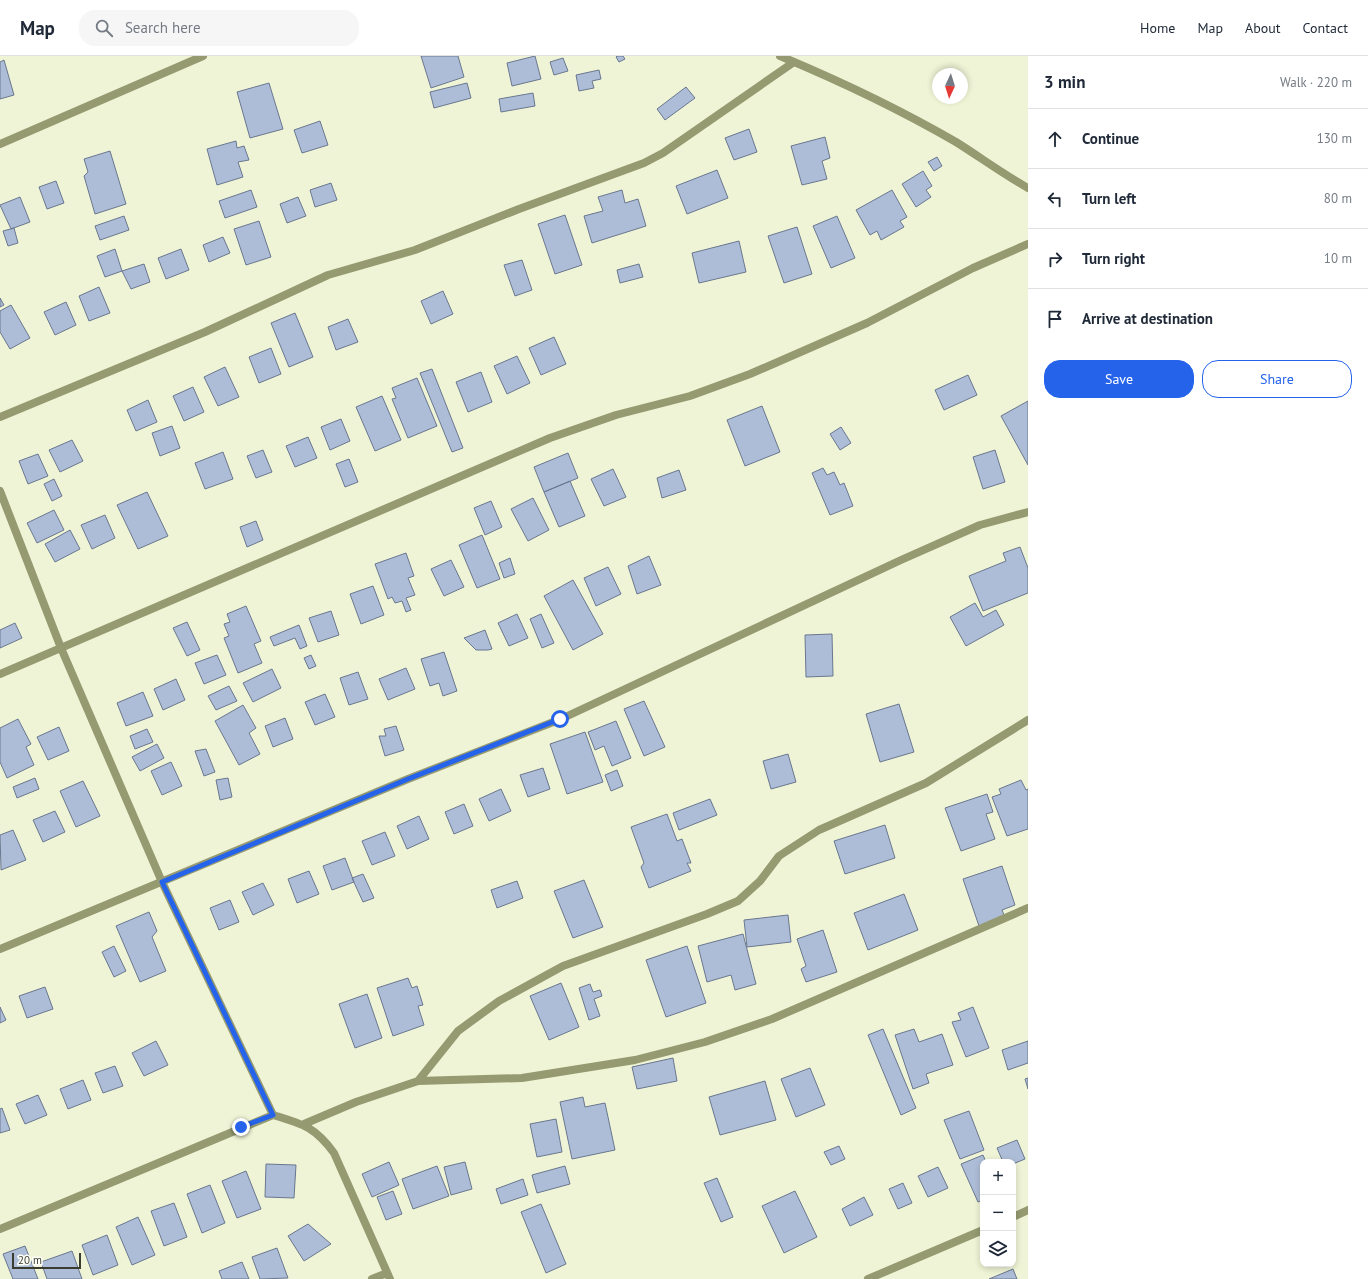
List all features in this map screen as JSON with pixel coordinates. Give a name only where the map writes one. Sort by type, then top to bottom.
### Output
[{"type":"street","points":[[0,144],[203,56]]},
{"type":"street","points":[[780,56],[867,94],[956,143],[1028,188]]},
{"type":"street","points":[[0,417],[205,332],[328,275],[415,250],[518,208],[644,163],[663,153],[794,62]]},
{"type":"street","points":[[0,674],[550,438],[616,415],[690,396],[750,374],[867,323],[973,268],[1028,244]]},
{"type":"street","points":[[0,491],[61,648],[162,882],[273,1115]]},
{"type":"street","points":[[0,949],[408,779],[560,719],[901,560],[980,525],[1028,512]]},
{"type":"street","points":[[418,1081],[458,1031],[499,1001],[563,966],[707,914],[738,901],[760,881],[779,856],[819,830],[926,783],[1028,720]]},
{"type":"street","points":[[304,1124],[356,1102],[418,1081],[522,1078],[635,1060],[705,1042],[772,1019],[1028,908]]},
{"type":"street","points":[[0,1229],[273,1115],[304,1124],[322,1137],[334,1153],[388,1276],[372,1279]]},
{"type":"street","points":[[1016,1216],[1028,1210]]},
{"type":"street","points":[[868,1279],[981,1231]]},
{"type":"building","points":[[421,56],[458,56],[464,77],[431,88]]},
{"type":"building","points":[[535,56],[541,79],[512,86],[507,63]]},
{"type":"building","points":[[623,56],[625,59],[619,62],[616,57]]},
{"type":"building","points":[[563,58],[568,71],[554,75],[550,62]]},
{"type":"building","points":[[4,60],[14,95],[0,99],[0,62]]},
{"type":"building","points":[[599,70],[601,79],[592,81],[594,88],[579,91],[576,75]]},
{"type":"building","points":[[269,83],[283,129],[250,138],[237,92]]},
{"type":"building","points":[[467,83],[471,98],[434,108],[430,92]]},
{"type":"building","points":[[686,87],[695,98],[665,120],[657,109]]},
{"type":"building","points":[[533,93],[535,106],[501,112],[499,99]]},
{"type":"building","points":[[320,121],[328,145],[302,153],[294,130]]},
{"type":"building","points":[[749,129],[757,152],[734,160],[725,138]]},
{"type":"building","points":[[825,137],[830,158],[822,161],[827,179],[802,185],[791,146]]},
{"type":"building","points":[[236,141],[237,148],[244,146],[249,160],[238,162],[243,177],[217,185],[207,149]]},
{"type":"building","points":[[110,151],[126,204],[95,214],[84,176],[88,172],[84,159]]},
{"type":"building","points":[[937,157],[942,166],[934,171],[928,162]]},
{"type":"building","points":[[717,170],[728,198],[687,214],[676,186]]},
{"type":"building","points":[[923,171],[932,186],[926,190],[931,197],[916,207],[902,184]]},
{"type":"building","points":[[56,181],[64,203],[47,209],[39,187]]},
{"type":"building","points":[[331,183],[337,200],[315,207],[310,190]]},
{"type":"building","points":[[251,190],[257,207],[225,218],[219,201]]},
{"type":"building","points":[[622,190],[625,203],[638,199],[646,226],[592,243],[584,216],[603,211],[598,197]]},
{"type":"building","points":[[892,190],[907,217],[900,221],[904,227],[881,240],[877,231],[870,235],[856,210]]},
{"type":"building","points":[[20,197],[30,222],[11,229],[0,205]]},
{"type":"building","points":[[298,197],[306,216],[287,223],[280,204]]},
{"type":"building","points":[[565,215],[582,265],[555,274],[538,224]]},
{"type":"building","points":[[124,216],[129,230],[100,240],[95,226]]},
{"type":"building","points":[[837,216],[855,258],[831,268],[813,226]]},
{"type":"building","points":[[259,221],[271,257],[246,265],[234,229]]},
{"type":"building","points":[[797,227],[812,274],[784,283],[768,236]]},
{"type":"building","points":[[14,228],[18,243],[8,246],[3,231]]},
{"type":"building","points":[[223,237],[230,253],[209,262],[203,245]]},
{"type":"building","points":[[739,241],[746,272],[699,283],[692,253]]},
{"type":"building","points":[[115,249],[122,271],[105,277],[97,256]]},
{"type":"building","points":[[181,249],[189,270],[166,279],[158,258]]},
{"type":"building","points":[[522,260],[532,290],[515,296],[504,265]]},
{"type":"building","points":[[144,264],[150,282],[131,289],[122,271]]},
{"type":"building","points":[[639,264],[643,277],[620,283],[617,270]]},
{"type":"building","points":[[99,287],[110,313],[89,321],[79,296]]},
{"type":"building","points":[[443,291],[453,314],[431,324],[421,301]]},
{"type":"building","points":[[0,298],[4,305],[0,307]]},
{"type":"building","points":[[66,302],[76,325],[55,335],[44,312]]},
{"type":"building","points":[[11,305],[30,338],[10,349],[0,332],[0,311]]},
{"type":"building","points":[[295,313],[313,357],[289,367],[271,323]]},
{"type":"building","points":[[348,319],[358,342],[336,350],[328,327]]},
{"type":"building","points":[[554,337],[566,364],[541,375],[529,348]]},
{"type":"building","points":[[271,348],[281,374],[259,383],[249,357]]},
{"type":"building","points":[[517,356],[530,383],[507,394],[494,366]]},
{"type":"building","points":[[225,367],[239,397],[218,406],[204,377]]},
{"type":"building","points":[[432,369],[463,448],[452,452],[420,373]]},
{"type":"building","points":[[481,372],[492,402],[468,412],[456,382]]},
{"type":"building","points":[[968,375],[977,395],[944,410],[935,390]]},
{"type":"building","points":[[417,378],[437,426],[408,438],[392,399],[396,398],[392,388]]},
{"type":"building","points":[[193,387],[204,412],[184,421],[173,396]]},
{"type":"building","points":[[382,396],[401,440],[375,451],[356,407]]},
{"type":"building","points":[[148,400],[157,422],[136,431],[127,410]]},
{"type":"building","points":[[1028,401],[1028,465],[1001,416]]},
{"type":"building","points":[[762,406],[780,452],[745,466],[727,420]]},
{"type":"building","points":[[341,419],[350,441],[330,450],[321,427]]},
{"type":"building","points":[[172,426],[180,448],[160,456],[152,433]]},
{"type":"building","points":[[841,427],[851,443],[840,450],[830,434]]},
{"type":"building","points":[[308,437],[317,458],[295,467],[286,446]]},
{"type":"building","points":[[72,440],[83,461],[60,472],[49,450]]},
{"type":"building","points":[[263,450],[272,472],[256,478],[247,456]]},
{"type":"building","points":[[995,450],[1005,482],[983,489],[973,457]]},
{"type":"building","points":[[223,452],[233,479],[205,489],[195,463]]},
{"type":"building","points":[[568,453],[578,478],[544,492],[534,467]]},
{"type":"building","points":[[38,454],[48,476],[28,484],[19,461]]},
{"type":"building","points":[[349,459],[358,482],[345,487],[336,464]]},
{"type":"building","points":[[823,468],[827,475],[834,472],[840,485],[844,483],[853,506],[830,515],[812,473]]},
{"type":"building","points":[[613,469],[626,497],[604,506],[591,479]]},
{"type":"building","points":[[679,470],[686,490],[662,498],[657,478]]},
{"type":"building","points":[[54,479],[62,496],[52,501],[44,484]]},
{"type":"building","points":[[570,481],[585,516],[559,527],[544,492]]},
{"type":"building","points":[[147,492],[168,536],[138,549],[117,505]]},
{"type":"building","points":[[533,498],[549,530],[528,541],[511,509]]},
{"type":"building","points":[[491,501],[502,527],[485,535],[474,508]]},
{"type":"building","points":[[54,510],[64,530],[37,543],[27,523]]},
{"type":"building","points":[[105,515],[115,538],[92,549],[81,525]]},
{"type":"building","points":[[256,521],[263,540],[247,547],[240,527]]},
{"type":"building","points":[[70,530],[80,549],[55,562],[45,544]]},
{"type":"building","points":[[482,535],[500,579],[477,588],[459,545]]},
{"type":"building","points":[[1020,547],[1028,568],[1028,593],[983,611],[969,576],[1006,561],[1003,553]]},
{"type":"building","points":[[406,553],[414,576],[408,578],[415,595],[406,598],[411,610],[406,612],[402,601],[395,603],[392,597],[388,599],[375,564]]},
{"type":"building","points":[[649,556],[661,585],[637,594],[628,566]]},
{"type":"building","points":[[510,558],[515,574],[504,578],[499,563]]},
{"type":"building","points":[[451,560],[464,587],[444,596],[431,569]]},
{"type":"building","points":[[608,567],[621,594],[596,606],[584,578]]},
{"type":"building","points":[[573,580],[603,634],[573,650],[544,596]]},
{"type":"building","points":[[373,586],[384,615],[361,624],[350,594]]},
{"type":"building","points":[[975,603],[983,617],[996,610],[1004,625],[966,646],[950,617]]},
{"type":"building","points":[[246,606],[261,641],[254,644],[262,663],[238,673],[224,638],[229,636],[224,624],[230,622],[227,614]]},
{"type":"building","points":[[331,611],[339,635],[318,642],[309,618]]},
{"type":"building","points":[[517,614],[528,638],[509,646],[498,623]]},
{"type":"building","points":[[541,614],[554,643],[542,648],[530,619]]},
{"type":"building","points":[[187,622],[200,650],[187,656],[173,628]]},
{"type":"building","points":[[15,623],[22,638],[0,648],[0,630]]},
{"type":"building","points":[[299,625],[307,646],[300,649],[295,638],[274,646],[270,637]]},
{"type":"building","points":[[485,630],[492,649],[476,650],[464,638]]},
{"type":"building","points":[[832,634],[833,676],[806,677],[805,635]]},
{"type":"building","points":[[444,652],[457,691],[443,696],[439,683],[430,686],[421,659]]},
{"type":"building","points":[[217,655],[226,675],[204,684],[195,663]]},
{"type":"building","points":[[311,655],[316,666],[309,669],[304,658]]},
{"type":"building","points":[[406,668],[415,689],[388,700],[379,679]]},
{"type":"building","points":[[272,669],[281,688],[253,702],[243,683]]},
{"type":"building","points":[[358,672],[368,699],[349,705],[340,678]]},
{"type":"building","points":[[176,679],[185,700],[163,710],[154,689]]},
{"type":"building","points":[[229,686],[237,701],[216,710],[208,696]]},
{"type":"building","points":[[143,692],[153,716],[126,726],[117,703]]},
{"type":"building","points":[[325,694],[335,717],[315,725],[305,702]]},
{"type":"building","points":[[644,701],[665,747],[644,756],[624,709]]},
{"type":"building","points":[[899,704],[914,752],[880,762],[866,714]]},
{"type":"building","points":[[243,705],[256,728],[249,733],[260,754],[239,765],[215,721]]},
{"type":"building","points":[[285,718],[293,739],[273,747],[265,726]]},
{"type":"building","points":[[18,719],[31,744],[26,747],[34,765],[7,778],[0,762],[0,728]]},
{"type":"building","points":[[616,721],[631,758],[612,766],[604,746],[595,750],[588,732]]},
{"type":"building","points":[[396,726],[404,750],[385,756],[379,736],[386,736],[384,729]]},
{"type":"building","points":[[59,727],[69,751],[48,760],[37,737]]},
{"type":"building","points":[[147,729],[153,742],[135,749],[130,736]]},
{"type":"building","points":[[585,732],[603,782],[567,794],[550,744]]},
{"type":"building","points":[[157,744],[164,758],[140,771],[132,757]]},
{"type":"building","points":[[206,749],[215,772],[204,776],[195,751]]},
{"type":"building","points":[[788,754],[796,782],[771,789],[763,761]]},
{"type":"building","points":[[171,762],[182,786],[162,795],[151,771]]},
{"type":"building","points":[[543,768],[550,789],[528,797],[520,775]]},
{"type":"building","points":[[617,770],[623,786],[611,791],[605,775]]},
{"type":"building","points":[[35,778],[39,789],[17,798],[13,787]]},
{"type":"building","points":[[228,778],[232,797],[220,800],[216,780]]},
{"type":"building","points":[[1021,780],[1026,790],[1028,789],[1028,829],[1007,836],[992,797],[1001,794],[999,789]]},
{"type":"building","points":[[83,781],[100,816],[76,827],[60,791]]},
{"type":"building","points":[[501,789],[511,811],[489,821],[479,799]]},
{"type":"building","points":[[987,794],[993,812],[986,814],[995,839],[961,851],[945,808]]},
{"type":"building","points":[[710,799],[717,815],[679,830],[673,813]]},
{"type":"building","points":[[464,804],[473,826],[454,834],[445,812]]},
{"type":"building","points":[[55,811],[65,832],[43,842],[33,820]]},
{"type":"building","points":[[667,814],[677,841],[682,839],[691,863],[687,863],[691,871],[649,888],[641,867],[644,863],[631,827]]},
{"type":"building","points":[[419,816],[429,839],[407,849],[397,826]]},
{"type":"building","points":[[885,825],[895,858],[845,874],[834,841]]},
{"type":"building","points":[[13,830],[26,860],[1,870],[0,835]]},
{"type":"building","points":[[385,832],[395,856],[372,865],[362,841]]},
{"type":"building","points":[[345,858],[354,882],[332,890],[323,866]]},
{"type":"building","points":[[1002,866],[1015,905],[1002,910],[1006,920],[980,929],[963,879]]},
{"type":"building","points":[[309,871],[319,894],[297,903],[288,879]]},
{"type":"building","points":[[363,874],[374,898],[363,902],[352,878]]},
{"type":"building","points":[[584,880],[603,927],[573,938],[554,891]]},
{"type":"building","points":[[517,881],[523,898],[497,908],[491,890]]},
{"type":"building","points":[[263,883],[274,905],[253,915],[242,892]]},
{"type":"building","points":[[904,894],[918,930],[868,950],[854,913]]},
{"type":"building","points":[[230,900],[239,922],[219,930],[210,908]]},
{"type":"building","points":[[149,912],[157,931],[152,937],[166,971],[140,982],[116,926]]},
{"type":"building","points":[[788,915],[791,942],[747,947],[744,920]]},
{"type":"building","points":[[823,930],[837,972],[806,982],[801,969],[806,966],[797,939]]},
{"type":"building","points":[[743,934],[756,984],[735,990],[731,975],[707,982],[698,946]]},
{"type":"building","points":[[114,946],[126,971],[114,977],[102,952]]},
{"type":"building","points":[[687,946],[706,1003],[666,1017],[646,960]]},
{"type":"building","points":[[408,978],[412,988],[417,986],[423,1005],[418,1006],[424,1025],[393,1036],[377,988]]},
{"type":"building","points":[[561,983],[579,1027],[549,1040],[530,996]]},
{"type":"building","points":[[590,984],[593,992],[600,990],[602,996],[594,999],[600,1016],[589,1020],[579,988]]},
{"type":"building","points":[[45,987],[53,1009],[27,1018],[19,996]]},
{"type":"building","points":[[367,994],[382,1038],[355,1048],[339,1004]]},
{"type":"building","points":[[0,1007],[6,1020],[0,1023]]},
{"type":"building","points":[[973,1007],[989,1048],[966,1057],[952,1022],[961,1020],[958,1013]]},
{"type":"building","points":[[883,1029],[916,1108],[901,1115],[868,1035]]},
{"type":"building","points":[[914,1029],[919,1042],[942,1034],[953,1065],[926,1074],[929,1083],[913,1089],[895,1035]]},
{"type":"building","points":[[156,1041],[168,1065],[144,1076],[132,1053]]},
{"type":"building","points":[[1028,1041],[1028,1063],[1008,1070],[1002,1050]]},
{"type":"building","points":[[673,1058],[677,1081],[637,1089],[632,1067]]},
{"type":"building","points":[[115,1066],[123,1086],[103,1093],[95,1073]]},
{"type":"building","points":[[810,1068],[825,1105],[796,1117],[781,1079]]},
{"type":"building","points":[[1028,1078],[1028,1089],[1025,1079]]},
{"type":"building","points":[[83,1080],[91,1100],[68,1109],[60,1089]]},
{"type":"building","points":[[765,1081],[776,1120],[720,1135],[709,1097]]},
{"type":"building","points":[[38,1095],[47,1115],[25,1124],[16,1104]]},
{"type":"building","points":[[583,1097],[585,1107],[605,1103],[615,1150],[572,1159],[560,1102]]},
{"type":"building","points":[[2,1108],[10,1130],[0,1133],[0,1109]]},
{"type":"building","points":[[969,1111],[984,1150],[960,1159],[944,1120]]},
{"type":"building","points":[[556,1119],[562,1152],[537,1157],[530,1124]]},
{"type":"building","points":[[1017,1140],[1025,1159],[1016,1163],[1016,1159],[1002,1159],[997,1148]]},
{"type":"building","points":[[839,1146],[845,1159],[831,1165],[824,1152]]},
{"type":"building","points":[[983,1155],[985,1159],[980,1159],[980,1201],[978,1202],[961,1164]]},
{"type":"building","points":[[389,1162],[399,1185],[372,1197],[362,1174]]},
{"type":"building","points":[[465,1162],[472,1189],[451,1195],[444,1167]]},
{"type":"building","points":[[266,1164],[296,1165],[294,1198],[265,1197]]},
{"type":"building","points":[[437,1166],[449,1196],[413,1209],[402,1179]]},
{"type":"building","points":[[565,1166],[570,1184],[537,1193],[532,1175]]},
{"type":"building","points":[[938,1167],[948,1188],[928,1197],[918,1176]]},
{"type":"building","points":[[246,1171],[261,1209],[237,1218],[222,1181]]},
{"type":"building","points":[[717,1178],[733,1217],[721,1222],[704,1183]]},
{"type":"building","points":[[523,1179],[528,1195],[501,1204],[496,1189]]},
{"type":"building","points":[[903,1183],[912,1203],[898,1209],[889,1189]]},
{"type":"building","points":[[210,1185],[225,1223],[202,1233],[187,1194]]},
{"type":"building","points":[[393,1191],[402,1214],[386,1220],[377,1197]]},
{"type":"building","points":[[795,1191],[817,1237],[784,1253],[762,1206]]},
{"type":"building","points":[[864,1197],[873,1215],[850,1226],[842,1209]]},
{"type":"building","points":[[174,1203],[187,1237],[164,1246],[151,1211]]},
{"type":"building","points":[[541,1204],[566,1264],[546,1273],[521,1212]]},
{"type":"building","points":[[138,1217],[155,1255],[132,1265],[116,1227]]},
{"type":"building","points":[[308,1224],[331,1244],[304,1261],[288,1236]]},
{"type":"building","points":[[107,1235],[118,1265],[93,1275],[82,1245]]},
{"type":"building","points":[[25,1246],[38,1279],[13,1279],[3,1254]]},
{"type":"building","points":[[277,1248],[288,1278],[260,1279],[252,1257]]},
{"type":"building","points":[[72,1251],[82,1279],[47,1279],[41,1262]]},
{"type":"building","points":[[242,1262],[249,1279],[222,1279],[219,1271]]},
{"type":"building","points":[[1013,1269],[1017,1279],[989,1279]]},
{"type":"route","points":[[241,1127],[273,1115],[162,882],[408,779],[560,719]]}]
